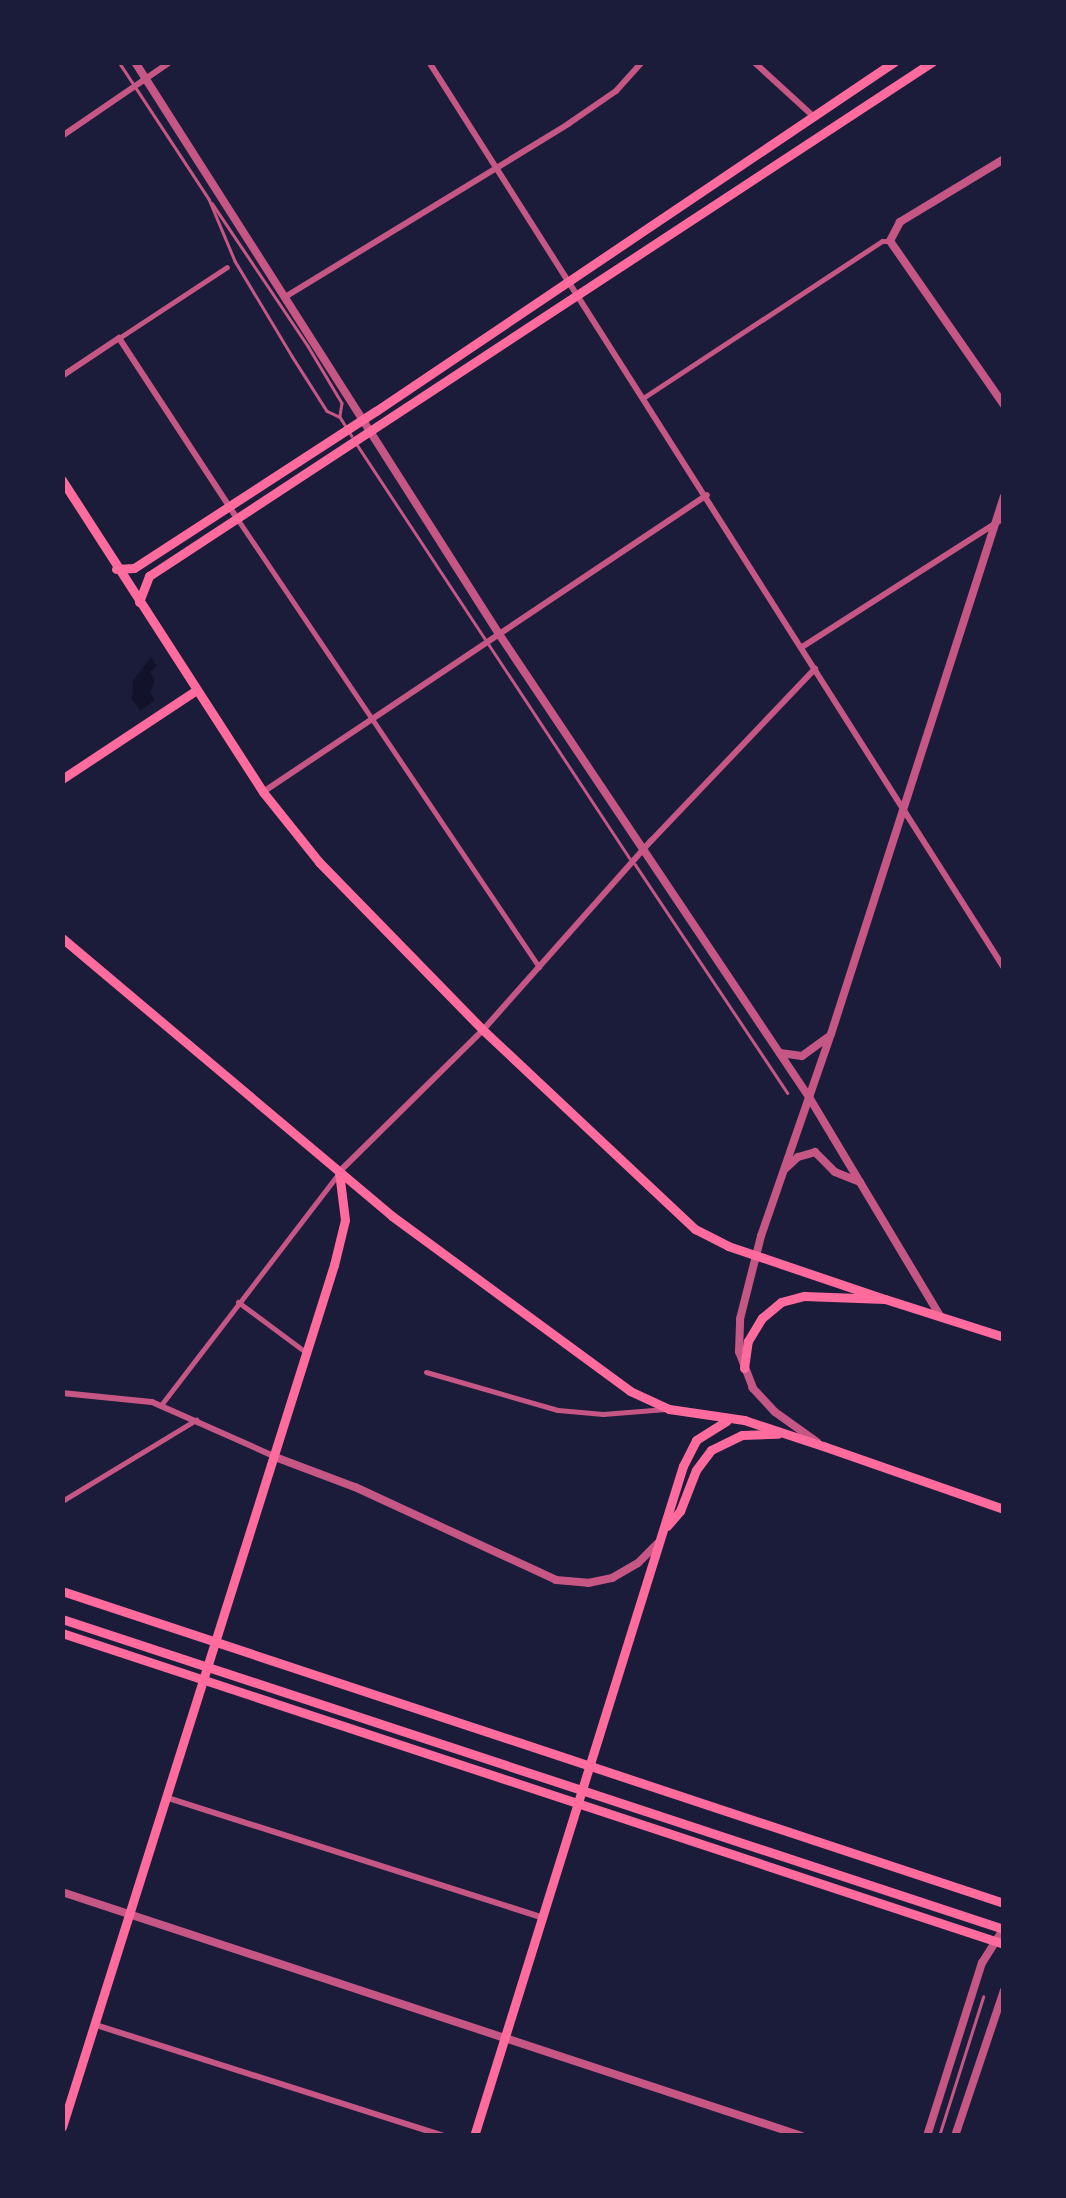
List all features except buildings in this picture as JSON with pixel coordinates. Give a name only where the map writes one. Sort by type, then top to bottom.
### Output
[{"type":"main road","points":[[116,568],[134,568],[363,420],[894,62]]},
{"type":"main road","points":[[139,605],[141,587],[149,576],[932,62]]},
{"type":"main road","points":[[62,480],[194,691],[264,792],[320,862],[484,1030],[678,1216],[712,1239],[1004,1337]]},
{"type":"main road","points":[[62,779],[194,691]]},
{"type":"main road","points":[[62,938],[392,1216],[630,1392],[669,1409],[734,1418],[787,1434],[1004,1509]]},
{"type":"main road","points":[[62,2126],[307,1353],[344,1220],[340,1172]]},
{"type":"main road","points":[[744,1368],[754,1328],[781,1302],[810,1295],[885,1299]]},
{"type":"main road","points":[[474,2136],[693,1444],[710,1428],[734,1418]]},
{"type":"main road","points":[[664,1533],[680,1511],[696,1470],[712,1450],[742,1435],[787,1434]]},
{"type":"main road","points":[[62,1591],[1000,1902]]},
{"type":"main road","points":[[62,1619],[1003,1928]]},
{"type":"main road","points":[[62,1633],[998,1942]]},
{"type":"main road","points":[[216,1682],[228,1673]]},
{"type":"main road","points":[[584,1791],[593,1806]]},
{"type":"main road","points":[[593,1806],[610,1799]]},
{"type":"street","points":[[135,62],[500,634],[809,1096],[940,1316]]},
{"type":"street","points":[[62,136],[170,62]]},
{"type":"street","points":[[428,62],[575,298],[707,495],[1004,968]]},
{"type":"street","points":[[285,297],[616,91],[642,62]]},
{"type":"street","points":[[754,62],[813,116]]},
{"type":"street","points":[[890,241],[900,222],[1004,159]]},
{"type":"street","points":[[643,398],[882,241],[890,241]]},
{"type":"street","points":[[890,241],[1004,405]]},
{"type":"street","points":[[62,376],[227,266]]},
{"type":"street","points":[[119,338],[540,969]]},
{"type":"street","points":[[264,792],[707,495]]},
{"type":"street","points":[[823,1446],[770,1408],[744,1368],[738,1329],[781,1175],[831,1034],[1004,496]]},
{"type":"street","points":[[802,648],[999,521]]},
{"type":"street","points":[[160,1405],[340,1172],[484,1030],[643,850],[815,669]]},
{"type":"street","points":[[780,1053],[802,1056],[831,1034]]},
{"type":"street","points":[[781,1175],[792,1160],[815,1152],[835,1172],[860,1182]]},
{"type":"street","points":[[238,1302],[307,1353]]},
{"type":"street","points":[[426,1372],[558,1410],[603,1414],[669,1409]]},
{"type":"street","points":[[62,1393],[160,1405],[355,1487],[556,1580],[588,1583],[612,1578],[643,1559],[664,1533]]},
{"type":"street","points":[[62,1501],[196,1420]]},
{"type":"street","points":[[168,1798],[543,1918]]},
{"type":"street","points":[[62,1892],[802,2136]]},
{"type":"street","points":[[1000,1902],[1004,1912]]},
{"type":"street","points":[[927,2136],[1003,1928]]},
{"type":"street","points":[[956,2136],[1004,1990]]},
{"type":"street","points":[[96,2024],[443,2136]]},
{"type":"lane","points":[[120,62],[308,346],[342,403],[340,417]]},
{"type":"lane","points":[[208,199],[244,277],[328,411],[340,417],[788,1093]]},
{"type":"lane","points":[[782,1089],[783,1097]]},
{"type":"lane","points":[[939,2136],[982,1997]]},
{"type":"shaded area","points":[[151,657],[157,666],[150,672],[155,680],[150,693],[155,700],[140,711],[132,699],[133,681]]}]
